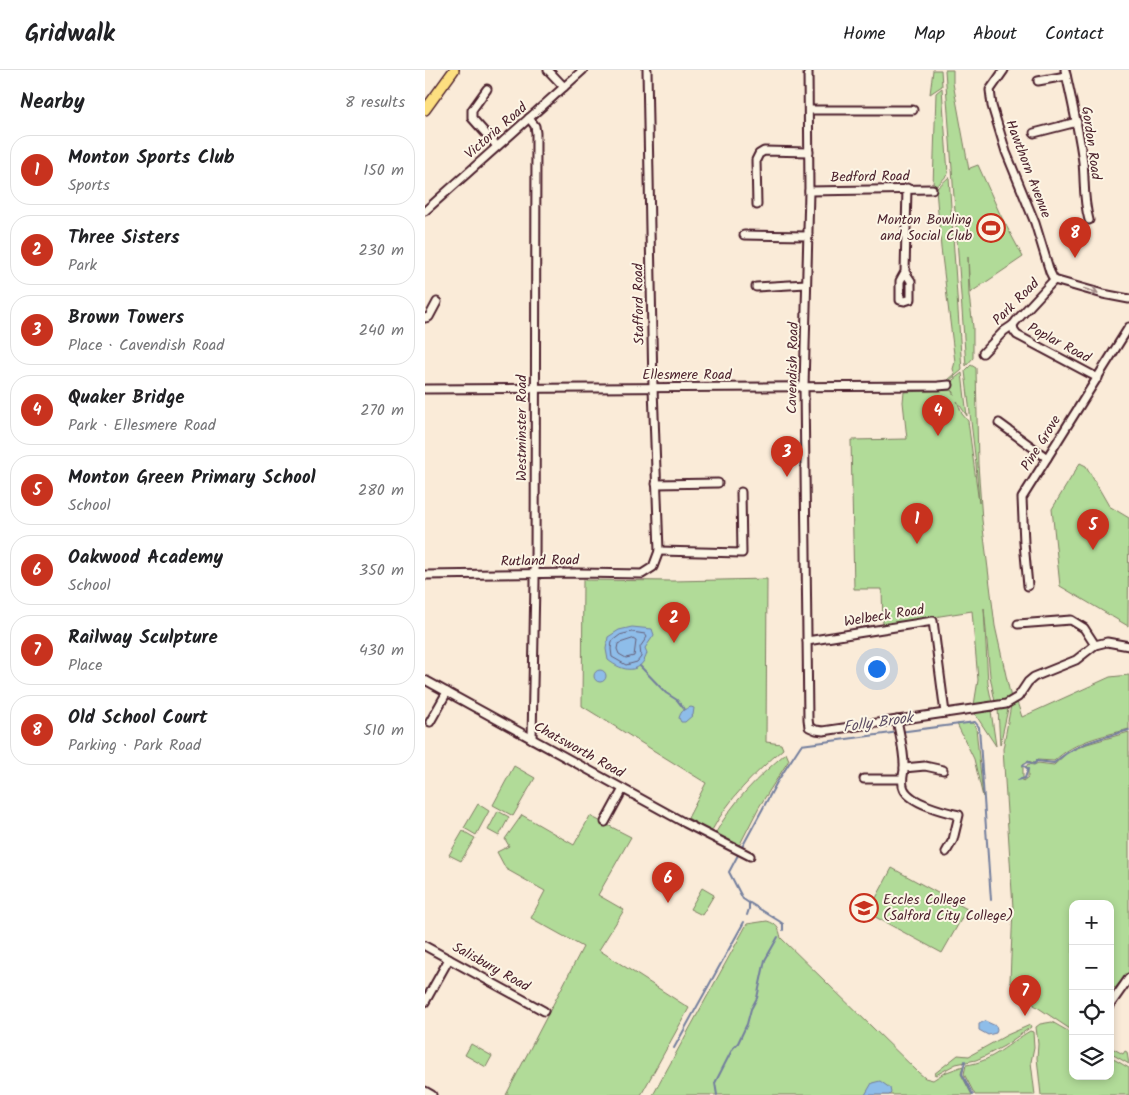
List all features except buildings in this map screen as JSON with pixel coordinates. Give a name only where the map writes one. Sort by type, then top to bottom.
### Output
[{"type":"main road","points":[[425,110],[454,70]]},
{"type":"street","points":[[548,70],[563,88]]},
{"type":"street","name":"Victoria Road","points":[[425,210],[583,70]]},
{"type":"street","name":"Stafford Road","points":[[647,70],[653,388],[659,551],[653,567]]},
{"type":"street","name":"Cavendish Road","points":[[808,70],[809,191],[804,387],[809,727],[823,731],[897,720]]},
{"type":"street","name":"Hawthorn Avenue","points":[[1004,70],[990,90],[992,106],[1006,152],[1035,223],[1054,280]]},
{"type":"street","points":[[1039,81],[1065,73]]},
{"type":"street","name":"Gordon Road","points":[[1065,73],[1077,122],[1084,175],[1084,201],[1089,220]]},
{"type":"street","points":[[487,88],[472,110],[472,118],[497,145]]},
{"type":"street","points":[[809,110],[909,113]]},
{"type":"street","name":"Westminster Road","points":[[529,118],[535,126],[536,133],[535,573],[532,739]]},
{"type":"street","points":[[1034,133],[1077,122]]},
{"type":"street","points":[[755,199],[755,160],[759,154],[764,151],[809,152]]},
{"type":"street","points":[[905,272],[907,188]]},
{"type":"street","name":"Bedford Road","points":[[809,191],[932,188]]},
{"type":"street","points":[[744,235],[808,236]]},
{"type":"street","name":"Park Road","points":[[983,353],[1004,331],[1013,326],[1015,321],[1054,280],[1103,294],[1129,299]]},
{"type":"street","points":[[756,287],[806,284]]},
{"type":"street","points":[[425,318],[429,317],[437,302]]},
{"type":"street","name":"Poplar Road","points":[[1013,326],[1013,330],[1017,335],[1098,378]]},
{"type":"street","name":"Pine Grove","points":[[1028,586],[1022,501],[1129,327]]},
{"type":"street","name":"Ellesmere Road","points":[[425,389],[949,385]]},
{"type":"street","points":[[999,423],[1047,458]]},
{"type":"street","points":[[656,484],[718,482]]},
{"type":"street","points":[[659,551],[742,553],[741,492]]},
{"type":"street","name":"Rutland Road","points":[[425,575],[642,574],[653,567]]},
{"type":"street","points":[[1018,624],[1071,620],[1084,628],[1095,645]]},
{"type":"street","name":"Welbeck Road","points":[[807,641],[933,621],[945,713]]},
{"type":"street","points":[[946,852],[954,845],[962,816],[933,808],[911,796],[904,789],[902,779],[904,768],[897,720],[1009,703],[1018,697],[1034,676],[1076,660],[1095,645],[1107,642],[1129,646]]},
{"type":"street","name":"Chatsworth Road","points":[[425,680],[680,821],[748,855]]},
{"type":"street","points":[[430,722],[447,692]]},
{"type":"street","points":[[904,768],[925,766],[943,770]]},
{"type":"street","points":[[864,780],[902,779]]},
{"type":"street","points":[[605,822],[623,788]]},
{"type":"street","name":"Salisbury Road","points":[[425,946],[544,1011]]},
{"type":"street","points":[[425,1002],[449,959]]},
{"type":"street","points":[[1114,993],[1129,978]]},
{"type":"street","points":[[425,1091],[432,1095]]},
{"type":"green space","points":[[933,70],[941,70],[942,86],[930,94]]},
{"type":"green space","points":[[945,70],[953,70],[953,83],[969,170],[978,165],[1000,214],[1023,257],[970,293],[968,257],[969,295],[973,327],[973,358],[966,366]]},
{"type":"green space","points":[[942,88],[948,174],[938,185],[933,186],[936,93]]},
{"type":"green space","points":[[949,177],[962,370],[949,381],[955,374],[953,369],[955,362],[936,189]]},
{"type":"green space","points":[[971,365],[976,368],[978,464],[982,520],[995,626],[1011,698],[995,702],[990,676],[984,608],[988,684],[992,703],[974,705],[978,680],[972,611],[883,625],[882,589],[854,589],[851,440],[907,439],[903,402],[904,392],[951,390],[954,395],[949,383],[962,373],[967,416],[957,401],[962,414],[968,421],[979,503],[965,371]]},
{"type":"green space","points":[[1080,463],[1086,466],[1109,506],[1129,518],[1128,626],[1060,586],[1052,509]]},
{"type":"green space","points":[[767,579],[766,742],[781,744],[783,749],[734,797],[711,832],[688,818],[706,783],[582,706],[583,580]]},
{"type":"green space","points":[[1129,675],[1129,729],[1080,744],[1071,748],[1054,761],[1037,760],[1034,763],[1028,761],[1023,764],[1023,781],[1028,777],[1028,768],[1026,767],[1028,764],[1054,765],[1068,752],[1087,744],[1129,732],[1129,972],[1114,988],[1114,900],[1069,900],[1069,1028],[1015,991],[1010,981],[1013,908],[1003,749],[1011,705],[1017,702],[1022,717],[1110,677]]},
{"type":"green space","points":[[1008,707],[1008,709],[1000,745],[998,709]]},
{"type":"green space","points":[[991,711],[996,746],[975,714]]},
{"type":"green space","points":[[973,723],[976,728],[983,797],[974,759],[957,724]]},
{"type":"green space","points":[[786,753],[789,760],[759,807],[739,846],[715,834],[746,790]]},
{"type":"green space","points":[[514,766],[535,778],[513,816],[493,805]]},
{"type":"green space","points":[[478,804],[489,811],[476,835],[464,828]]},
{"type":"green space","points":[[498,811],[509,817],[499,836],[488,830]]},
{"type":"green space","points":[[522,815],[574,845],[590,816],[631,837],[598,895],[624,910],[599,950],[689,1008],[641,1095],[506,1095],[583,947],[531,918],[545,891],[506,869],[497,852],[509,846],[505,839]]},
{"type":"green space","points":[[463,831],[475,838],[461,861],[449,855]]},
{"type":"green space","points":[[892,868],[967,909],[942,953],[868,913]]},
{"type":"green space","points":[[702,888],[714,895],[702,915],[690,909]]},
{"type":"green space","points":[[767,921],[775,925],[781,938],[925,1078],[933,1080],[944,1073],[963,1066],[961,1074],[972,1095],[653,1095],[747,924]]},
{"type":"green space","points":[[1052,1022],[1069,1032],[1069,1080],[1114,1080],[1114,1059],[1129,1068],[1129,1095],[1041,1095],[1036,1027],[1040,1024]]},
{"type":"green space","points":[[1030,1025],[1031,1027],[1004,1046],[985,1056],[956,1064],[936,1075],[934,1074],[958,1055],[969,1056],[1007,1035]]},
{"type":"green space","points":[[1030,1031],[1033,1032],[1034,1047],[1031,1062],[1035,1095],[975,1095],[964,1074],[966,1065],[992,1056]]},
{"type":"green space","points":[[471,1044],[492,1056],[486,1067],[465,1055]]},
{"type":"green space","points":[[1114,1049],[1123,1054],[1125,1051],[1127,1052],[1129,1064],[1114,1055]]},
{"type":"water","points":[[632,627],[652,629],[654,635],[645,648],[647,653],[640,665],[636,668],[625,669],[608,660],[606,649],[608,637],[619,630]]},
{"type":"water","points":[[600,670],[606,676],[600,682],[594,676]]},
{"type":"water","points":[[691,707],[694,708],[693,715],[685,722],[681,722],[679,718],[681,714]]},
{"type":"water","points":[[985,1021],[996,1026],[996,1033],[988,1035],[979,1030],[979,1024]]},
{"type":"water","points":[[880,1081],[890,1088],[891,1093],[889,1095],[865,1095],[872,1083]]},
{"type":"waterway","points":[[640,666],[666,693],[677,700],[684,709]]},
{"type":"waterway","name":"Folly Brook","points":[[741,849],[777,782],[801,745],[975,722],[979,727],[991,900]]},
{"type":"waterway","name":"Folly Brook","points":[[1018,780],[1025,778],[1028,769],[1023,765],[1028,762],[1034,764],[1037,761],[1054,763],[1071,750],[1080,746],[1129,730]]},
{"type":"waterway","name":"Folly Brook","points":[[739,853],[729,872],[743,899],[749,903],[747,915]]},
{"type":"waterway","points":[[750,903],[783,924],[783,930]]},
{"type":"waterway","name":"Folly Brook","points":[[674,1048],[744,922]]},
{"type":"waterway","points":[[717,1095],[715,1083],[747,1024],[751,1009],[757,998],[765,960],[778,937]]},
{"type":"waterway","name":"Folly Brook","points":[[965,1061],[962,1074],[973,1095]]},
{"type":"place","name":"Monton Bowling and Social Club","points":[[991,228]]},
{"type":"place","name":"Old School Court","points":[[1075,258]]},
{"type":"place","name":"Quaker Bridge","points":[[938,436]]},
{"type":"place","name":"Brown Towers","points":[[787,477]]},
{"type":"place","name":"Monton Sports Club","points":[[917,544]]},
{"type":"place","name":"Monton Green Primary School","points":[[1093,550]]},
{"type":"place","name":"Three Sisters","points":[[674,643]]},
{"type":"place","name":"Oakwood Academy","points":[[668,903]]},
{"type":"place","name":"Eccles College (Salford City College)","points":[[864,908]]},
{"type":"place","name":"Railway Sculpture","points":[[1025,1016]]}]
